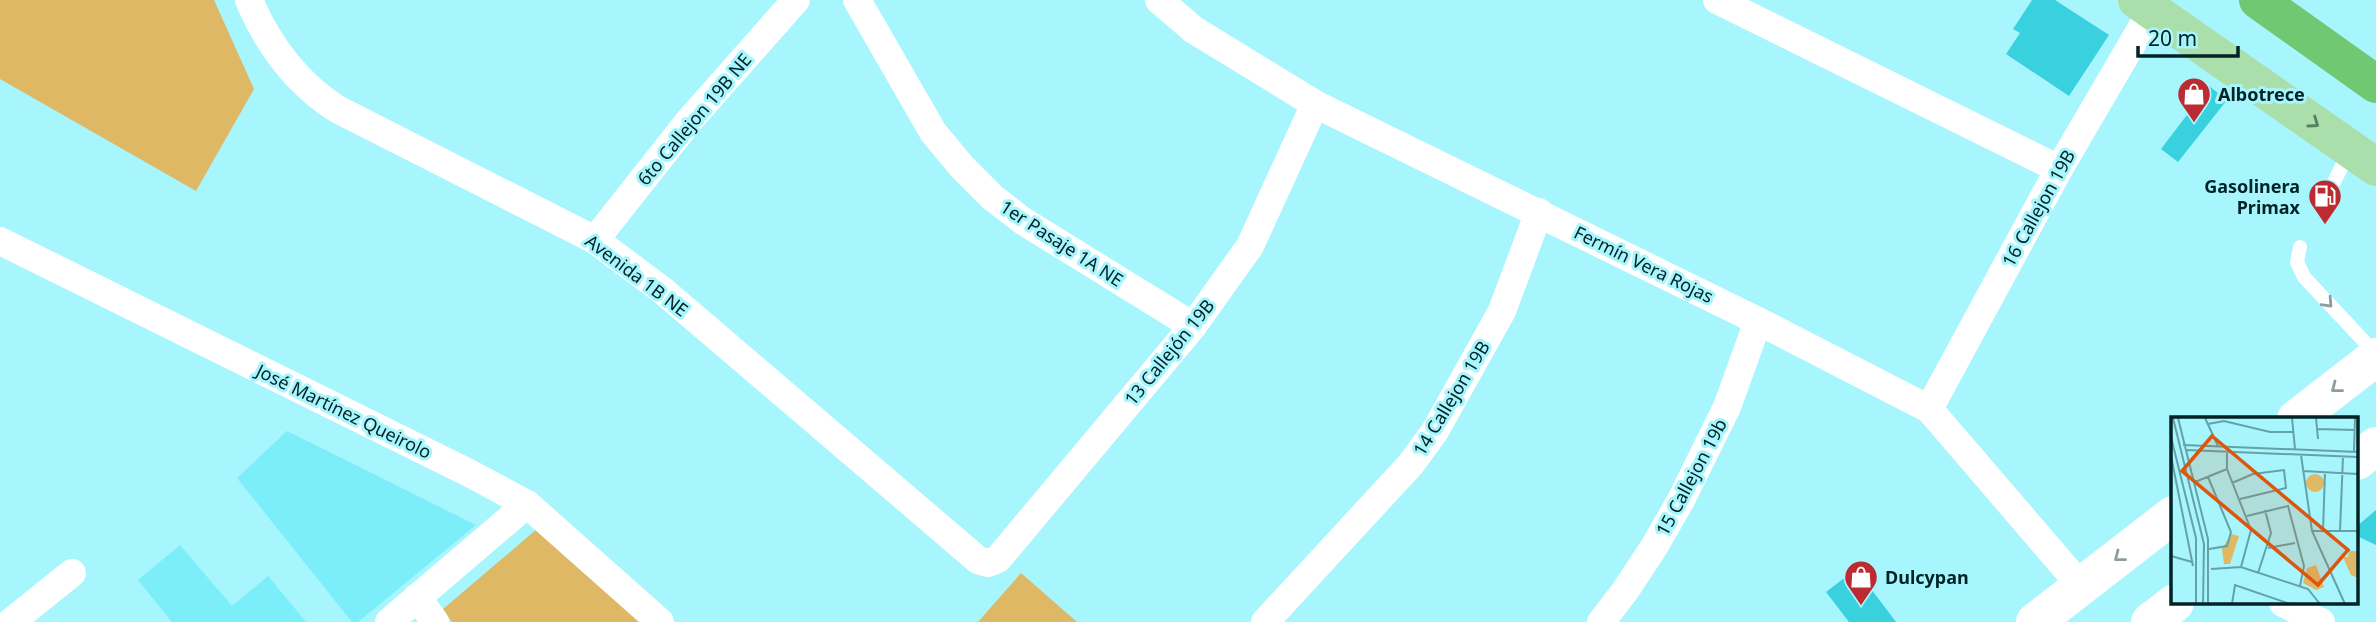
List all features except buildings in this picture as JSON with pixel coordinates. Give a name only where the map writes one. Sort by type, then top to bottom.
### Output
[{"type":"highway","points":[[2258,0],[2376,84]]},
{"type":"main road","points":[[2145,5],[2363,158]]},
{"type":"main road","points":[[2299,417],[2376,356]]},
{"type":"main road","points":[[2358,460],[2376,446]]},
{"type":"main road","points":[[2035,622],[2171,517]]},
{"type":"main road","points":[[2150,622],[2174,604]]},
{"type":"street","name":"Avenida 1B NE","points":[[249,0],[257,20],[277,53],[302,83],[317,96],[337,109],[595,240],[662,290],[978,559]]},
{"type":"street","name":"6to Callejon 19B NE","points":[[595,240],[689,121],[796,0]]},
{"type":"street","name":"1er Pasaje 1A NE","points":[[857,0],[933,132],[992,197],[1023,221],[1193,326]]},
{"type":"street","name":"Fermín Vera Rojas","points":[[1159,0],[1194,30],[1315,104],[1539,212],[1929,409],[2081,586]]},
{"type":"street","points":[[1717,0],[2059,169]]},
{"type":"street","name":"16 Callejon 19B","points":[[1929,409],[2145,5]]},
{"type":"street","name":"13 Callejón 19B","points":[[978,559],[989,563],[998,559],[1193,326],[1250,246],[1315,104]]},
{"type":"street","name":"14 Callejon 19B","points":[[1265,622],[1402,474],[1435,431],[1502,311],[1539,212]]},
{"type":"street","name":"José Martínez Queirolo","points":[[0,241],[527,504],[660,622]]},
{"type":"street","name":"15 Callejon 19b","points":[[1601,622],[1654,547],[1681,500],[1727,407],[1758,321]]},
{"type":"street","points":[[389,622],[527,504]]},
{"type":"street","points":[[11,622],[72,573]]},
{"type":"street","points":[[417,597],[435,622]]},
{"type":"street","points":[[2285,604],[2321,622]]},
{"type":"lane","points":[[2322,206],[2363,158]]},
{"type":"lane","points":[[2300,247],[2297,262],[2304,276],[2376,356]]},
{"type":"shaded area","points":[[0,0],[214,0],[254,89],[196,191],[0,79]]},
{"type":"shaded area","points":[[287,431],[476,525],[358,622],[352,622],[237,478]]},
{"type":"shaded area","points":[[537,529],[643,622],[452,622],[443,609]]},
{"type":"shaded area","points":[[180,545],[232,606],[268,576],[306,622],[172,622],[138,580]]},
{"type":"shaded area","points":[[1021,573],[1077,622],[978,622]]},
{"type":"place","name":"Albotrece","points":[[2194,124]]},
{"type":"place","name":"Gasolinera Primax","points":[[2325,226]]},
{"type":"place","name":"Dulcypan","points":[[1861,607]]}]
